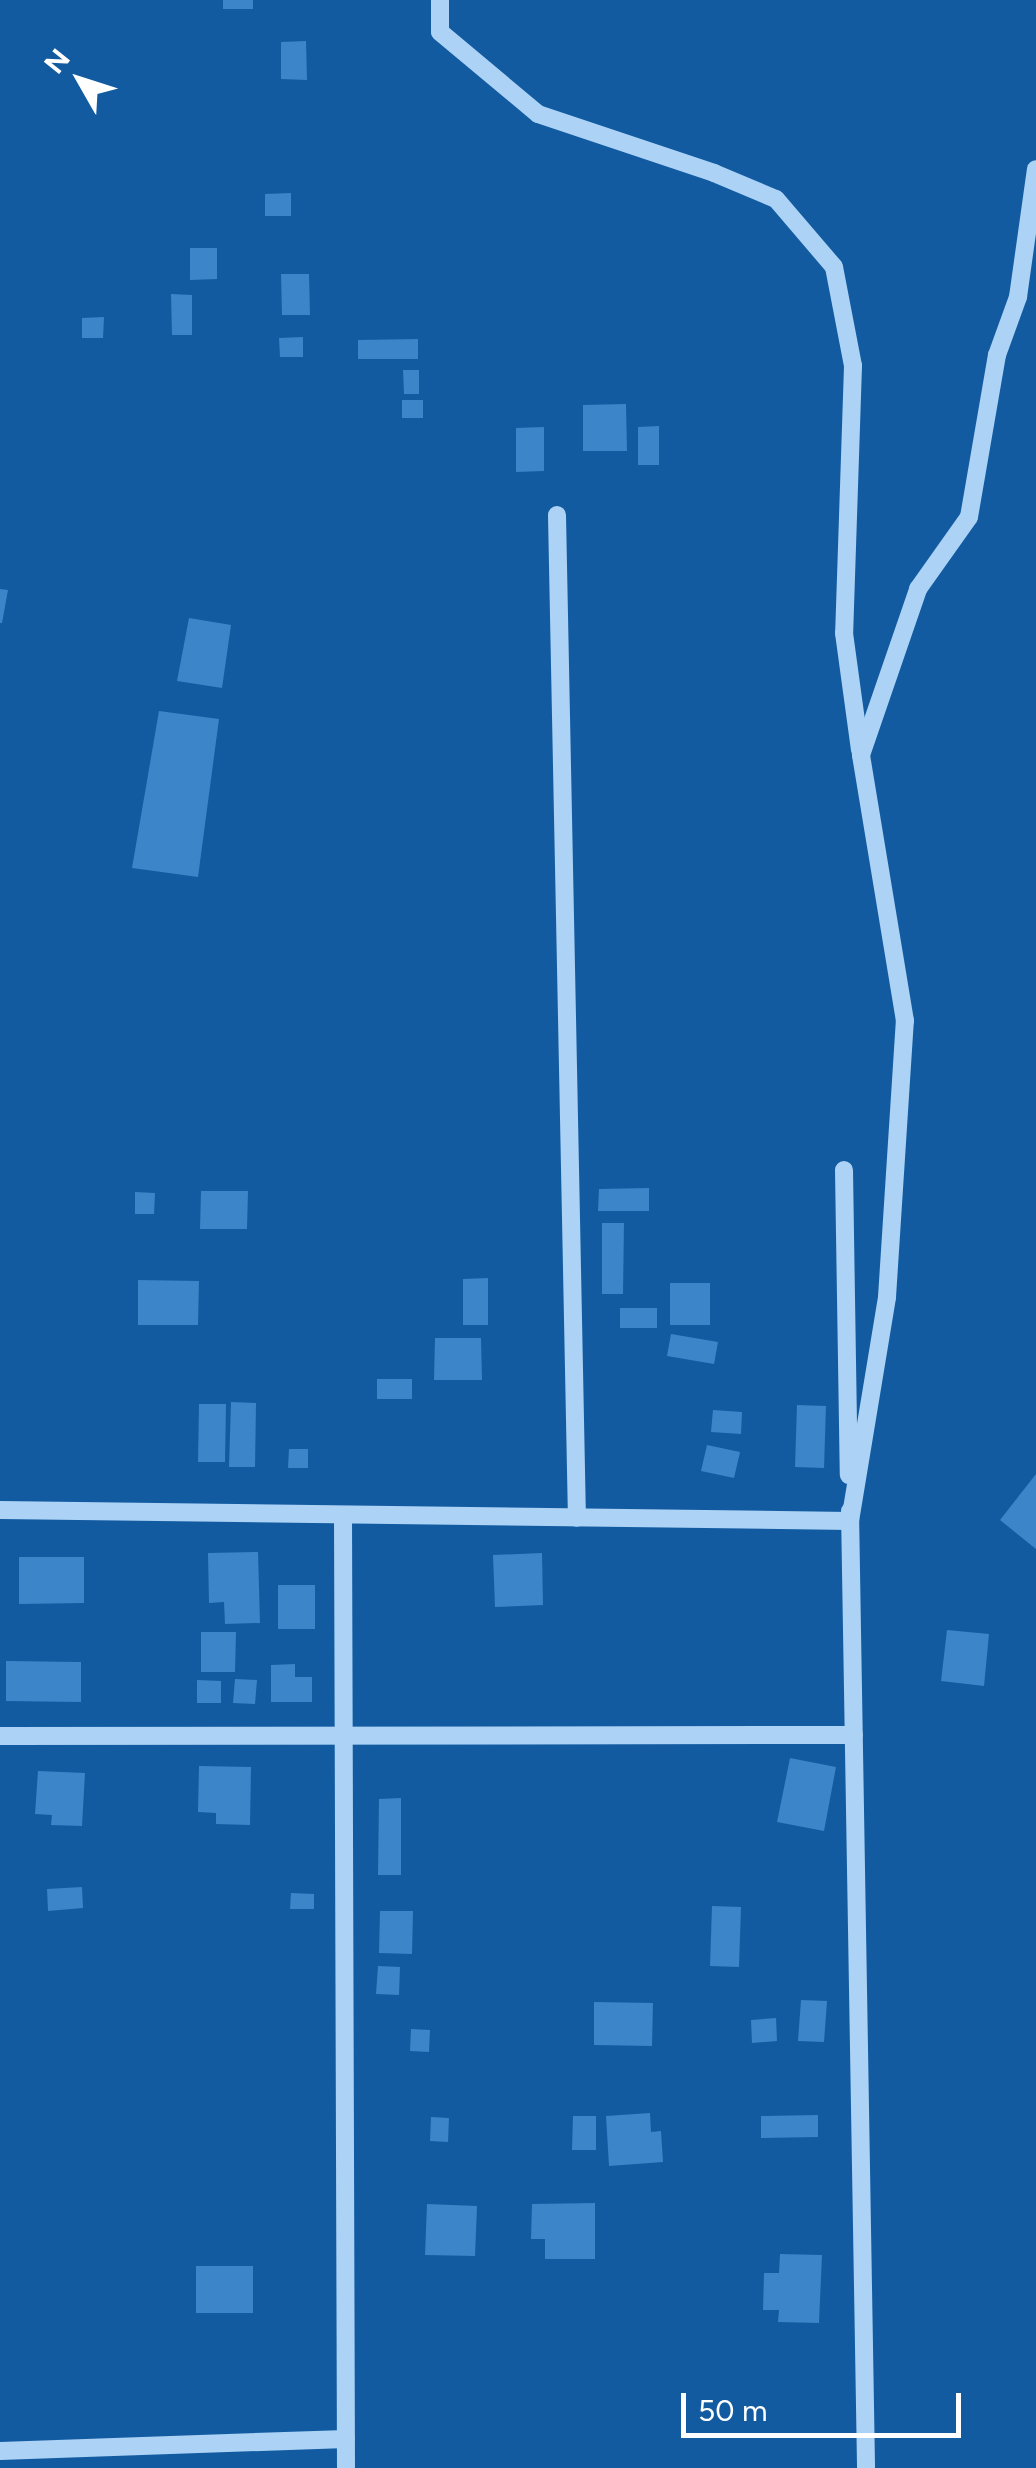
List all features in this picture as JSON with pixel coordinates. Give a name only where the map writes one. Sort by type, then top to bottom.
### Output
[{"type":"street","points":[[440,0],[440,32],[538,114],[714,172],[776,199],[834,268],[853,366],[844,633],[904,1022],[898,1176],[886,1297],[850,1521]]},
{"type":"street","points":[[861,755],[918,589],[969,517],[998,355],[1018,297],[1036,169]]},
{"type":"street","points":[[557,515],[577,1518]]},
{"type":"street","points":[[844,1170],[866,2468]]},
{"type":"street","points":[[0,1510],[850,1521]]},
{"type":"street","points":[[343,1514],[346,2468]]},
{"type":"street","points":[[0,1736],[854,1735]]},
{"type":"street","points":[[0,2450],[346,2439]]},
{"type":"building","points":[[223,0],[253,0],[253,9],[223,9]]},
{"type":"building","points":[[306,41],[307,80],[281,79],[281,42]]},
{"type":"building","points":[[291,193],[291,216],[265,216],[265,194]]},
{"type":"building","points":[[190,248],[217,248],[217,279],[190,280]]},
{"type":"building","points":[[281,274],[309,274],[310,315],[282,315]]},
{"type":"building","points":[[171,294],[192,295],[192,335],[172,335]]},
{"type":"building","points":[[104,317],[103,338],[82,338],[82,318]]},
{"type":"building","points":[[303,337],[303,357],[280,357],[279,338]]},
{"type":"building","points":[[418,339],[418,359],[358,359],[358,340]]},
{"type":"building","points":[[403,370],[419,370],[419,394],[404,394]]},
{"type":"building","points":[[402,400],[423,400],[423,418],[402,418]]},
{"type":"building","points":[[626,404],[627,451],[583,451],[583,405]]},
{"type":"building","points":[[659,426],[659,465],[638,465],[638,427]]},
{"type":"building","points":[[544,427],[544,471],[516,472],[516,428]]},
{"type":"building","points":[[0,589],[8,590],[2,623],[0,623]]},
{"type":"building","points":[[189,618],[231,625],[222,688],[177,681]]},
{"type":"building","points":[[159,711],[219,719],[198,877],[132,868]]},
{"type":"building","points":[[649,1188],[649,1211],[598,1211],[599,1189]]},
{"type":"building","points":[[201,1191],[248,1191],[247,1229],[200,1229]]},
{"type":"building","points":[[135,1192],[155,1193],[154,1214],[135,1214]]},
{"type":"building","points":[[602,1223],[624,1223],[623,1294],[602,1294]]},
{"type":"building","points":[[488,1278],[488,1325],[463,1325],[463,1279]]},
{"type":"building","points":[[138,1280],[199,1281],[198,1325],[138,1325]]},
{"type":"building","points":[[670,1283],[710,1283],[710,1325],[670,1325]]},
{"type":"building","points":[[620,1308],[657,1308],[657,1328],[620,1328]]},
{"type":"building","points":[[671,1334],[718,1342],[714,1364],[667,1356]]},
{"type":"building","points":[[435,1338],[481,1338],[482,1380],[434,1380]]},
{"type":"building","points":[[377,1379],[412,1379],[412,1399],[377,1399]]},
{"type":"building","points":[[231,1402],[256,1403],[255,1467],[229,1467]]},
{"type":"building","points":[[199,1404],[226,1404],[225,1462],[198,1462]]},
{"type":"building","points":[[797,1405],[826,1406],[824,1468],[795,1467]]},
{"type":"building","points":[[713,1410],[742,1412],[741,1434],[711,1432]]},
{"type":"building","points":[[707,1445],[740,1452],[734,1478],[701,1471]]},
{"type":"building","points":[[289,1449],[308,1449],[308,1468],[288,1468]]},
{"type":"building","points":[[1036,1474],[1036,1549],[1000,1520]]},
{"type":"building","points":[[258,1552],[260,1623],[225,1624],[224,1602],[209,1603],[208,1553]]},
{"type":"building","points":[[542,1553],[543,1605],[495,1607],[493,1555]]},
{"type":"building","points":[[19,1557],[84,1557],[84,1603],[19,1604]]},
{"type":"building","points":[[278,1585],[315,1585],[315,1629],[278,1629]]},
{"type":"building","points":[[947,1630],[989,1634],[984,1686],[941,1681]]},
{"type":"building","points":[[201,1632],[236,1632],[235,1672],[201,1672]]},
{"type":"building","points":[[6,1661],[81,1662],[81,1702],[6,1701]]},
{"type":"building","points":[[295,1664],[295,1677],[312,1677],[312,1702],[271,1702],[271,1665]]},
{"type":"building","points":[[235,1679],[257,1680],[255,1704],[233,1703]]},
{"type":"building","points":[[197,1680],[221,1681],[221,1703],[197,1703]]},
{"type":"building","points":[[790,1758],[836,1767],[824,1831],[777,1822]]},
{"type":"building","points":[[199,1766],[251,1767],[250,1825],[216,1824],[216,1813],[198,1812]]},
{"type":"building","points":[[38,1771],[85,1773],[82,1826],[51,1825],[52,1815],[35,1814]]},
{"type":"building","points":[[401,1798],[401,1875],[378,1875],[379,1799]]},
{"type":"building","points":[[82,1887],[83,1908],[48,1911],[47,1889]]},
{"type":"building","points":[[291,1893],[314,1894],[314,1909],[290,1909]]},
{"type":"building","points":[[712,1906],[741,1907],[739,1967],[710,1966]]},
{"type":"building","points":[[380,1911],[413,1911],[412,1954],[379,1953]]},
{"type":"building","points":[[378,1966],[400,1967],[399,1995],[376,1994]]},
{"type":"building","points":[[801,2000],[827,2001],[824,2042],[798,2041]]},
{"type":"building","points":[[594,2002],[653,2003],[652,2046],[594,2045]]},
{"type":"building","points":[[776,2018],[777,2041],[752,2043],[751,2020]]},
{"type":"building","points":[[411,2029],[430,2030],[429,2052],[410,2051]]},
{"type":"building","points":[[650,2113],[651,2132],[661,2131],[663,2162],[609,2166],[606,2116]]},
{"type":"building","points":[[818,2115],[818,2137],[761,2138],[761,2116]]},
{"type":"building","points":[[573,2116],[596,2116],[596,2150],[572,2150]]},
{"type":"building","points":[[431,2117],[449,2118],[448,2142],[430,2141]]},
{"type":"building","points":[[595,2203],[595,2259],[545,2259],[545,2239],[531,2239],[532,2204]]},
{"type":"building","points":[[427,2204],[477,2206],[475,2256],[425,2255]]},
{"type":"building","points":[[780,2254],[822,2255],[819,2323],[778,2322],[779,2310],[763,2310],[764,2273],[779,2273]]},
{"type":"building","points":[[196,2266],[253,2266],[253,2313],[196,2313]]}]
